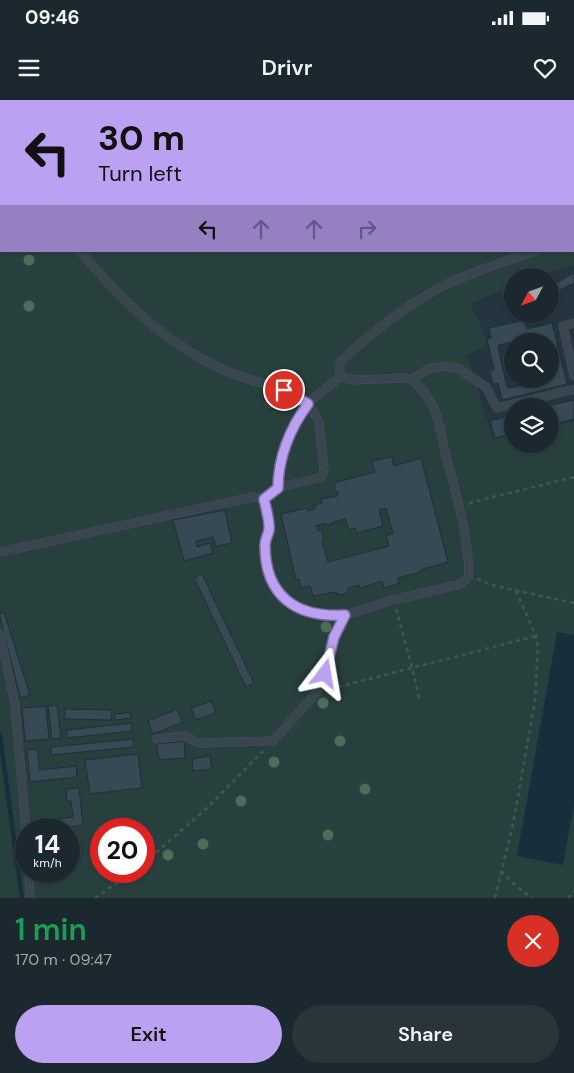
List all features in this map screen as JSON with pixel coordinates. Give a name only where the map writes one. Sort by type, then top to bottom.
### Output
[{"type":"lane","points":[[0,552],[253,497],[264,499],[278,488],[322,477],[324,469],[319,422],[308,404],[284,390],[228,372],[203,360],[172,340],[142,317],[101,276],[81,252]]},
{"type":"lane","points":[[278,488],[281,459],[287,442],[308,404],[340,377],[340,362],[362,341],[402,310],[448,284],[532,252]]},
{"type":"lane","points":[[574,323],[563,326],[574,376]]},
{"type":"lane","points":[[410,380],[429,369],[445,366],[459,370],[486,387],[497,408],[574,389]]},
{"type":"lane","points":[[264,499],[270,528],[265,544],[269,573],[275,588],[282,598],[304,611],[317,615],[345,615],[393,600],[461,584],[469,576],[469,554],[459,505],[435,413],[421,389],[405,378],[355,380],[340,377]]},
{"type":"lane","points":[[269,403],[285,401],[294,397]]},
{"type":"lane","points":[[156,739],[186,736],[198,743],[268,742],[274,740],[317,692],[328,664],[334,637],[345,615]]},
{"type":"lane","points":[[0,634],[15,705],[25,818]]},
{"type":"lane","points":[[29,883],[30,898]]},
{"type":"path","points":[[459,505],[574,477]]},
{"type":"path","points":[[469,576],[495,586],[574,603]]},
{"type":"path","points":[[494,898],[513,824],[535,701],[538,647],[536,636],[516,590]]},
{"type":"path","points":[[393,600],[419,698]]},
{"type":"path","points":[[317,692],[536,636]]},
{"type":"path","points":[[155,854],[201,814],[274,740]]},
{"type":"path","points":[[501,871],[514,885],[532,898]]},
{"type":"path","points":[[95,898],[117,883]]},
{"type":"path","points":[[568,898],[574,892]]},
{"type":"green space","points":[[0,252],[574,252],[574,265],[559,269],[504,268],[504,289],[470,304],[483,330],[487,345],[467,355],[493,439],[504,437],[504,453],[559,453],[559,424],[574,421],[574,898],[0,898]]},
{"type":"water","points":[[557,632],[574,635],[574,804],[563,865],[517,856]]},
{"type":"building","points":[[574,273],[574,283],[559,290],[559,281]]},
{"type":"building","points":[[511,323],[525,323],[527,329],[552,323],[554,333],[504,333],[504,344],[498,347],[504,374],[504,388],[551,388],[502,400],[498,383],[493,384],[490,371],[494,370],[487,339],[491,338],[489,328]]},
{"type":"building","points":[[559,351],[567,384],[559,386]]},
{"type":"building","points":[[574,400],[574,419],[559,423],[559,403]]},
{"type":"building","points":[[504,417],[504,436],[495,438],[490,421]]},
{"type":"building","points":[[392,457],[394,466],[421,458],[448,562],[398,578],[399,583],[384,588],[382,581],[360,588],[359,585],[349,588],[346,594],[340,595],[335,592],[313,596],[310,586],[301,588],[299,579],[296,580],[281,514],[307,508],[308,511],[315,509],[314,505],[322,503],[321,499],[337,496],[339,493],[334,487],[337,482],[375,472],[372,461]],"holes":[[[386,508],[393,534],[386,535],[389,546],[328,562],[321,530],[318,531],[316,526],[326,523],[331,525],[331,523],[345,519],[349,530],[355,528],[357,533],[383,526],[379,510]]]},
{"type":"building","points":[[225,510],[232,543],[216,546],[213,537],[196,541],[197,547],[210,543],[213,553],[184,561],[173,520]]},
{"type":"building","points":[[202,574],[254,683],[246,687],[194,578]]},
{"type":"building","points":[[4,612],[30,695],[21,698],[0,617],[0,614]]},
{"type":"building","points":[[211,701],[216,713],[196,720],[191,708]]},
{"type":"building","points":[[57,705],[61,738],[52,739],[48,706]]},
{"type":"building","points":[[46,706],[49,739],[25,741],[22,708]]},
{"type":"building","points":[[65,709],[112,710],[111,720],[64,719]]},
{"type":"building","points":[[177,709],[183,722],[153,734],[148,721]]},
{"type":"building","points":[[130,712],[131,718],[115,720],[115,714]]},
{"type":"building","points":[[132,723],[132,731],[67,738],[66,730]]},
{"type":"building","points":[[133,739],[134,747],[51,755],[51,747]]},
{"type":"building","points":[[184,741],[185,758],[159,760],[157,744]]},
{"type":"building","points":[[37,749],[40,770],[76,766],[77,777],[30,782],[27,750]]},
{"type":"building","points":[[138,754],[142,788],[90,794],[85,760]]},
{"type":"building","points":[[210,756],[212,769],[193,771],[192,759]]},
{"type":"building","points":[[79,788],[83,825],[80,825],[80,818],[65,818],[73,817],[71,801],[67,801],[66,789]]},
{"type":"waterway","points":[[0,736],[22,898]]},
{"type":"route","points":[[284,390],[308,404],[287,442],[281,459],[278,488],[264,499],[270,528],[265,544],[269,573],[275,588],[282,598],[304,611],[317,615],[345,615],[334,637],[325,674]]}]
